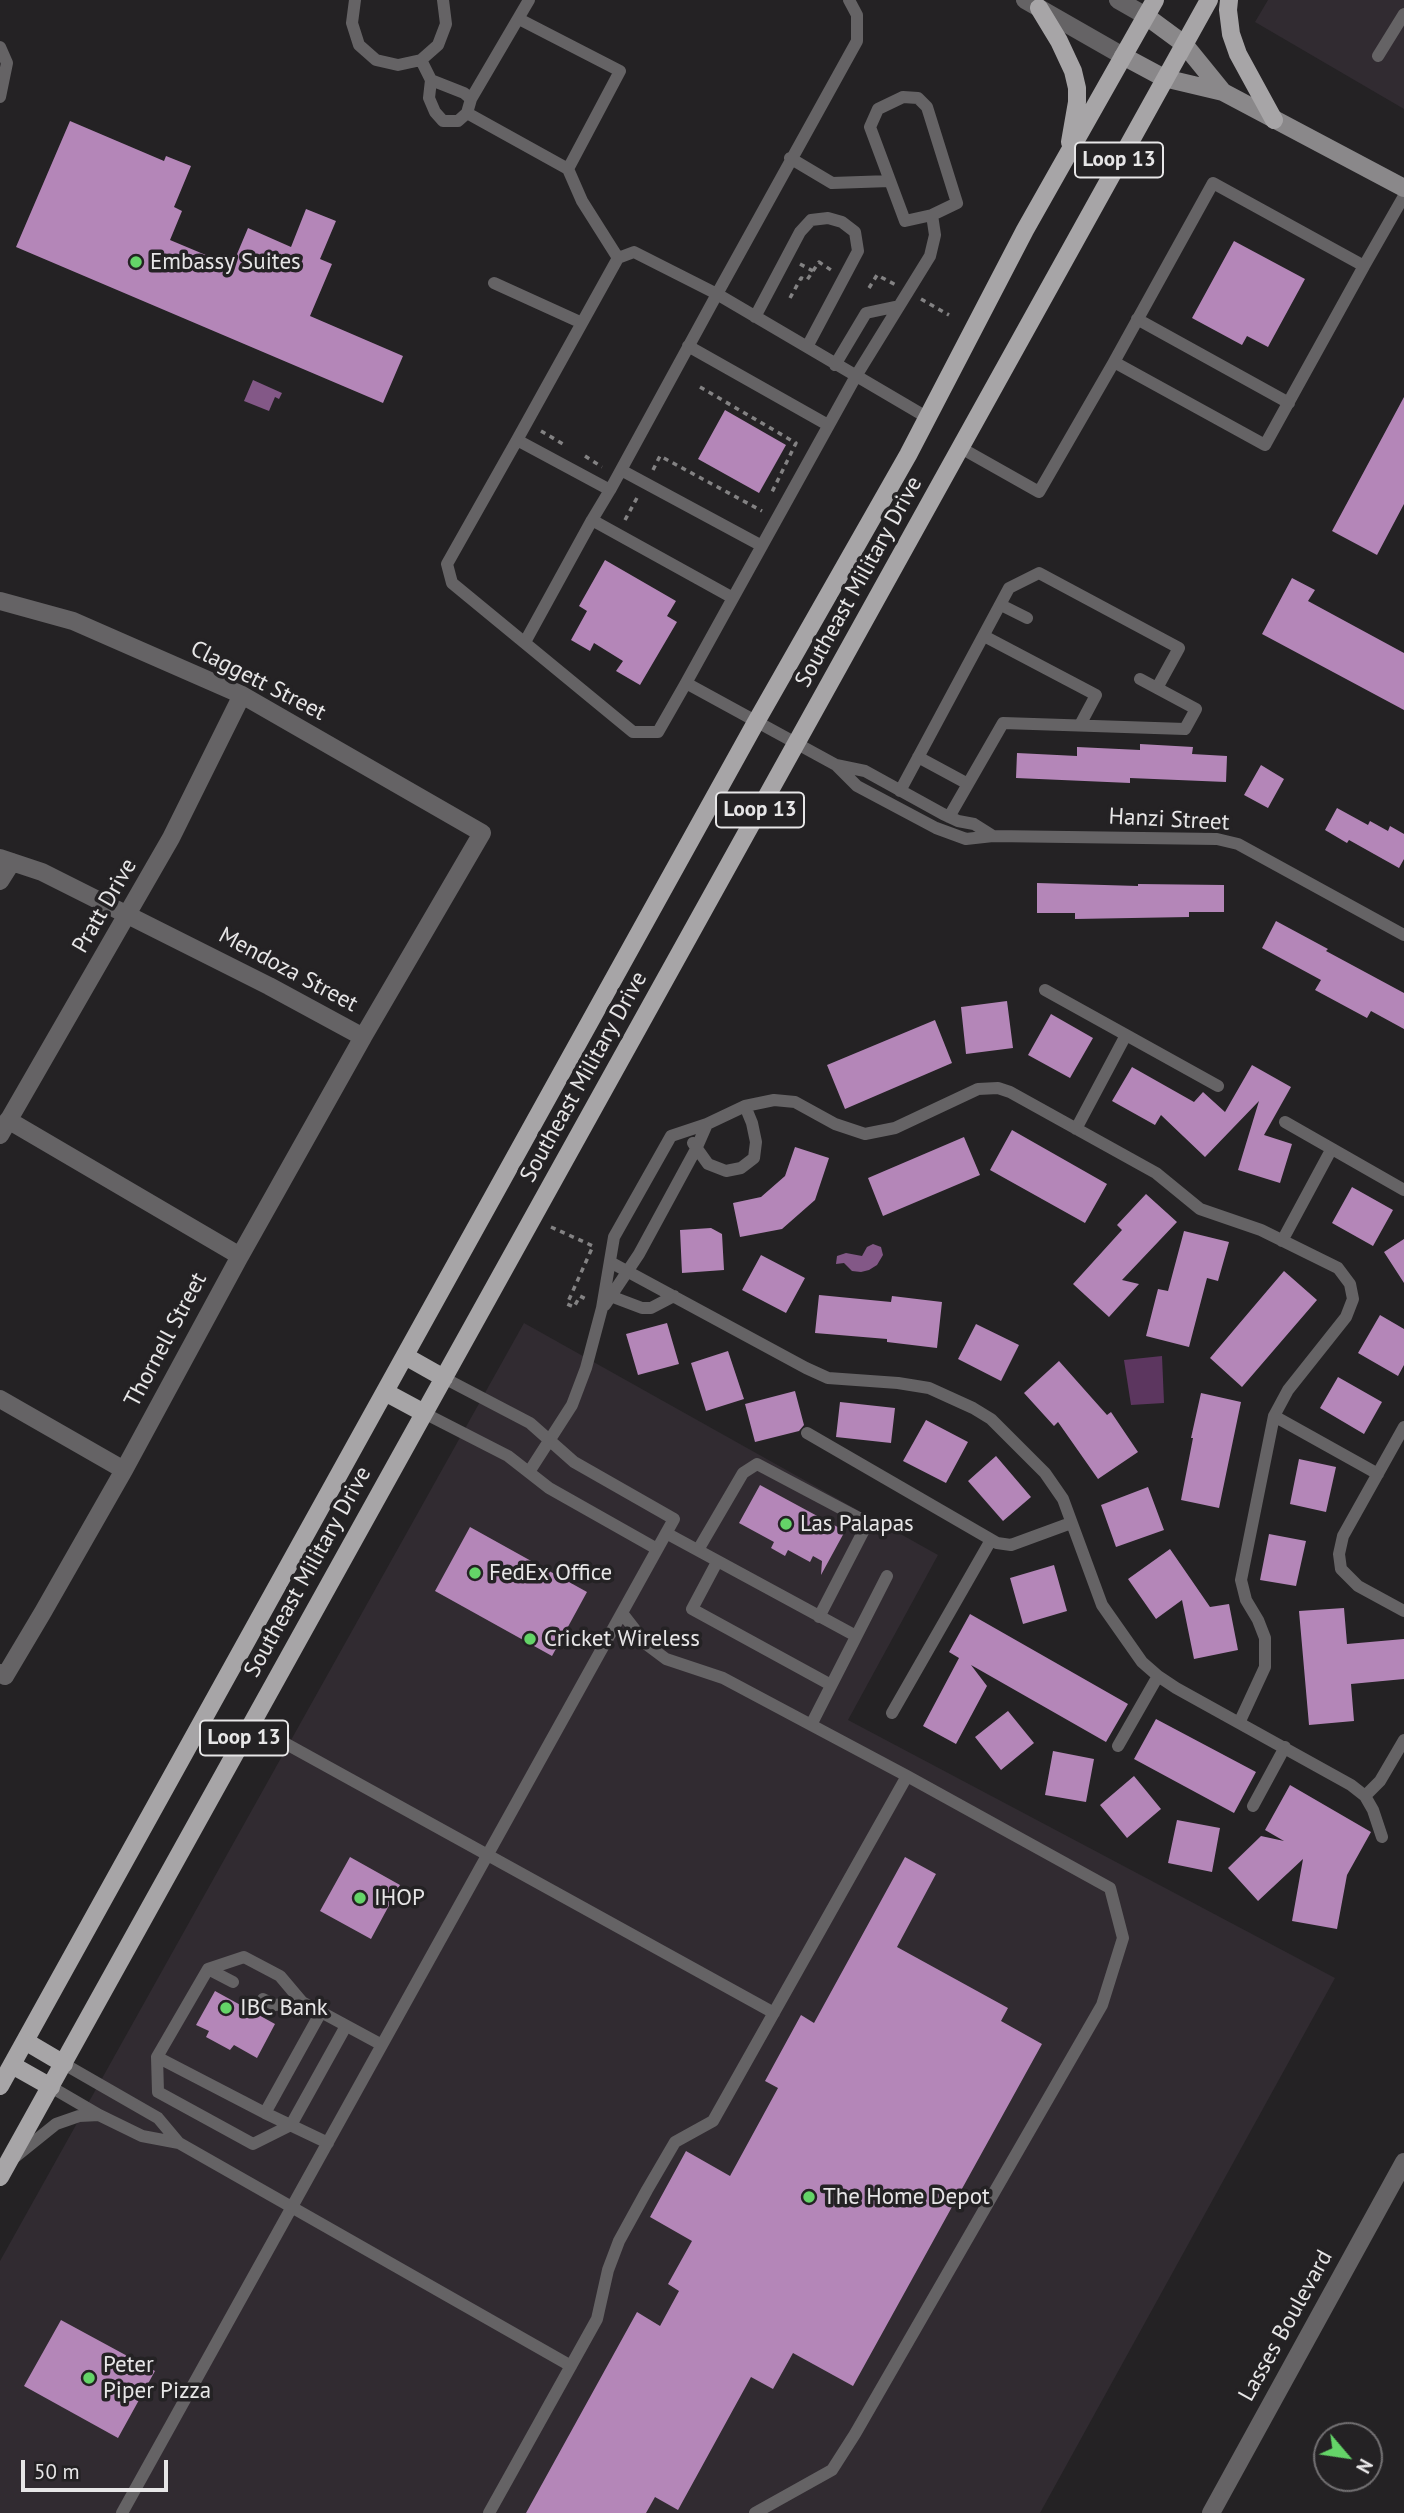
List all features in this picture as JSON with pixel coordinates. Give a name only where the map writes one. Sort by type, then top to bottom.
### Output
[{"type":"main road","name":"Southeast Military Drive","points":[[4,2170],[1209,0]]},
{"type":"main road","points":[[1229,0],[1231,34],[1238,54],[1274,120]]},
{"type":"main road","points":[[1032,4],[1059,41],[1073,71],[1077,102],[1068,154]]},
{"type":"main road","points":[[1150,8],[1223,92]]},
{"type":"main road","name":"Southeast Military Drive","points":[[0,2086],[756,722],[928,418],[1025,230],[1150,8]]},
{"type":"main road","points":[[1123,56],[1164,78],[1223,92],[1404,187]]},
{"type":"main road","points":[[405,1356],[444,1378]]},
{"type":"main road","points":[[385,1392],[424,1413]]},
{"type":"main road","points":[[25,2041],[64,2064]]},
{"type":"main road","points":[[12,2065],[51,2087]]},
{"type":"street","points":[[1118,0],[1150,8]]},
{"type":"street","points":[[1032,4],[1123,56]]},
{"type":"street","name":"Claggett Street","points":[[0,601],[73,621],[242,695],[482,833]]},
{"type":"street","name":"Pratt Drive","points":[[4,1128],[171,838],[242,695]]},
{"type":"street","name":"Mendoza Street","points":[[6,860],[42,872],[269,986],[363,1037],[482,833]]},
{"type":"street","points":[[0,881],[6,860]]},
{"type":"street","name":"Thornell Street","points":[[2,1678],[124,1470],[363,1037]]},
{"type":"street","points":[[4,1128],[240,1256]]},
{"type":"street","points":[[0,1399],[124,1470]]},
{"type":"street","name":"Lasses Boulevard","points":[[1210,2513],[1404,2162]]},
{"type":"lane","points":[[355,0],[352,23],[359,45],[367,53],[387,64],[410,64],[421,60],[438,45],[443,35],[446,12],[443,0]]},
{"type":"lane","points":[[421,60],[431,80],[429,98],[443,121],[458,121],[467,113],[471,99],[529,0]]},
{"type":"lane","points":[[525,642],[857,41],[856,15],[849,0]]},
{"type":"lane","points":[[1378,56],[1404,14]]},
{"type":"lane","points":[[519,19],[620,71],[568,169]]},
{"type":"lane","points":[[0,47],[7,63],[0,97]]},
{"type":"lane","points":[[431,80],[464,93],[471,99]]},
{"type":"lane","points":[[903,97],[918,99],[927,107],[957,204],[932,215],[905,221],[870,127],[878,109],[903,97]]},
{"type":"lane","points":[[467,113],[568,169],[582,201],[618,258]]},
{"type":"lane","points":[[790,158],[832,183],[890,181]]},
{"type":"lane","points":[[961,448],[1039,492],[1213,183],[1364,267]]},
{"type":"lane","points":[[1114,362],[1265,445],[1404,196]]},
{"type":"lane","points":[[928,418],[856,376],[835,365],[717,294],[634,252],[618,258],[447,564],[452,583],[633,732],[659,732],[828,425],[856,376],[930,256],[935,235],[932,215]]},
{"type":"lane","points":[[755,317],[800,232],[811,220],[828,218],[842,222],[855,232],[858,251],[807,347]]},
{"type":"lane","points":[[494,283],[582,323]]},
{"type":"lane","points":[[835,365],[866,313],[899,306]]},
{"type":"lane","points":[[1137,319],[1289,403]]},
{"type":"lane","points":[[688,346],[828,425]]},
{"type":"lane","points":[[517,440],[610,490]]},
{"type":"lane","points":[[621,470],[762,546]]},
{"type":"lane","points":[[592,520],[733,598]]},
{"type":"lane","points":[[900,791],[1009,588],[1039,573],[1179,648],[1157,688]]},
{"type":"lane","points":[[1001,604],[1027,618]]},
{"type":"lane","points":[[984,636],[1096,695],[1080,725]]},
{"type":"lane","points":[[949,817],[1003,723],[1185,729],[1196,709],[1140,679]]},
{"type":"lane","name":"Hanzi Street","points":[[686,683],[836,765],[865,771],[949,817],[974,824],[993,836]]},
{"type":"lane","points":[[918,757],[968,784]]},
{"type":"lane","name":"Hanzi Street","points":[[836,765],[857,786],[936,828],[966,839],[993,836],[1217,839],[1238,844],[1404,935]]},
{"type":"lane","points":[[1045,990],[1218,1086]]},
{"type":"lane","points":[[1076,1129],[1126,1035]]},
{"type":"lane","points":[[529,1472],[572,1405],[606,1300],[614,1237],[671,1136],[707,1124],[745,1106],[775,1100],[795,1102],[835,1124],[865,1135],[895,1128],[978,1089],[998,1088],[1010,1092],[1156,1173],[1200,1209],[1261,1230],[1338,1268],[1350,1284],[1353,1299],[1346,1317],[1288,1390],[1274,1416],[1241,1580],[1246,1600],[1265,1638],[1265,1667],[1240,1721]]},
{"type":"lane","points":[[687,1130],[696,1149],[708,1164],[726,1171],[741,1168],[754,1158],[756,1142],[745,1106]]},
{"type":"lane","points":[[1285,1122],[1404,1190]]},
{"type":"lane","points":[[606,1300],[628,1270],[696,1149],[707,1124]]},
{"type":"lane","points":[[1282,1241],[1331,1150]]},
{"type":"lane","points":[[610,1262],[828,1378],[929,1388],[991,1419],[1045,1473],[1063,1499],[1102,1605],[1142,1662],[1158,1676],[1351,1785],[1365,1796],[1382,1837]]},
{"type":"lane","points":[[606,1300],[651,1308],[674,1296]]},
{"type":"lane","points":[[122,2513],[674,1519],[574,1462],[530,1423],[444,1378]]},
{"type":"lane","points":[[424,1413],[508,1455],[549,1488],[657,1549]]},
{"type":"lane","points":[[1274,1416],[1378,1474]]},
{"type":"lane","points":[[1404,1427],[1343,1536],[1339,1554],[1341,1569],[1358,1586],[1404,1611]]},
{"type":"lane","points":[[807,1433],[992,1540],[1011,1545],[1071,1523]]},
{"type":"lane","points":[[698,1550],[743,1473],[757,1464],[859,1518],[864,1530],[819,1617]]},
{"type":"lane","points":[[666,1533],[856,1636]]},
{"type":"lane","points":[[892,1713],[992,1540]]},
{"type":"lane","points":[[717,1562],[692,1609],[831,1685]]},
{"type":"lane","points":[[811,1725],[887,1576]]},
{"type":"lane","points":[[622,1613],[646,1644],[666,1659],[723,1678],[1110,1888],[1123,1938],[1101,2005],[832,2470],[755,2513]]},
{"type":"lane","points":[[1118,1746],[1158,1676]]},
{"type":"lane","points":[[252,1725],[774,2013]]},
{"type":"lane","points":[[1365,1796],[1380,1781],[1404,1740]]},
{"type":"lane","points":[[1253,1806],[1286,1747]]},
{"type":"lane","points":[[489,2513],[597,2319],[608,2270],[619,2241],[675,2142],[713,2121],[907,1776]]},
{"type":"lane","points":[[346,2026],[290,2125],[253,2144],[158,2092],[158,2057],[208,1969],[244,1957],[280,1976],[302,2002],[382,2045]]},
{"type":"lane","points":[[208,1969],[233,1982]]},
{"type":"lane","points":[[262,1998],[275,2005],[302,2002]]},
{"type":"lane","points":[[265,2113],[321,2012]]},
{"type":"lane","points":[[158,2057],[328,2143]]},
{"type":"lane","points":[[64,2064],[158,2118],[179,2143]]},
{"type":"lane","points":[[51,2087],[142,2136],[179,2143],[571,2366]]},
{"type":"lane","points":[[4,2170],[55,2124],[79,2116],[99,2115]]},
{"type":"path","points":[[790,298],[802,278],[807,280],[819,262],[837,275]]},
{"type":"path","points":[[800,264],[813,271]]},
{"type":"path","points":[[651,473],[660,456],[761,512],[796,443],[700,387]]},
{"type":"path","points":[[537,429],[563,444]]},
{"type":"path","points":[[626,493],[635,502]]},
{"type":"path","points":[[625,521],[639,494]]},
{"type":"path","points":[[551,1227],[593,1246],[567,1304],[574,1307],[580,1296],[606,1300]]},
{"type":"shaded area","points":[[1268,0],[1404,0],[1404,109],[1255,22]]},
{"type":"shaded area","points":[[253,380],[282,393],[279,399],[275,397],[269,411],[244,401]]},
{"type":"shaded area","points":[[873,1244],[881,1247],[883,1255],[877,1265],[869,1270],[852,1271],[844,1263],[836,1264],[837,1256],[846,1253],[862,1256],[867,1247]]},
{"type":"shaded area","points":[[524,1323],[938,1555],[848,1720],[1335,1978],[1040,2513],[0,2513],[0,2261]]},
{"type":"shaded area","points":[[1162,1356],[1164,1403],[1131,1405],[1124,1360]]},
{"type":"building","name":"Embassy Suites","points":[[70,121],[164,161],[166,156],[191,166],[174,207],[182,211],[170,240],[232,266],[248,228],[291,247],[306,209],[336,221],[320,259],[332,264],[310,316],[403,356],[383,403],[16,247]]},
{"type":"building","points":[[1234,241],[1305,279],[1268,347],[1247,336],[1242,345],[1192,318]]},
{"type":"building","points":[[1404,397],[1404,504],[1377,555],[1332,531]]},
{"type":"building","points":[[725,410],[786,445],[759,493],[698,459]]},
{"type":"building","points":[[605,560],[676,601],[667,616],[677,622],[640,685],[616,671],[623,661],[594,643],[590,651],[571,640],[587,611],[579,606]]},
{"type":"building","points":[[1292,578],[1315,590],[1308,601],[1404,653],[1404,710],[1262,634]]},
{"type":"building","points":[[1140,744],[1193,747],[1192,754],[1227,756],[1226,782],[1130,778],[1130,783],[1016,778],[1017,753],[1077,756],[1077,747],[1140,750]]},
{"type":"building","points":[[1261,765],[1284,779],[1268,808],[1244,795]]},
{"type":"building","points":[[1337,808],[1368,825],[1370,821],[1388,831],[1390,826],[1404,834],[1404,859],[1399,868],[1325,830]]},
{"type":"building","points":[[1037,883],[1224,885],[1224,912],[1189,912],[1189,917],[1075,919],[1075,913],[1037,913]]},
{"type":"building","points":[[1276,921],[1404,993],[1404,1029],[1371,1011],[1367,1018],[1315,990],[1321,980],[1262,948]]},
{"type":"building","points":[[1007,1001],[1013,1048],[966,1054],[961,1007]]},
{"type":"building","points":[[1051,1014],[1093,1038],[1070,1078],[1028,1055]]},
{"type":"building","points":[[935,1020],[952,1063],[845,1109],[827,1065]]},
{"type":"building","points":[[1252,1065],[1291,1087],[1264,1135],[1292,1144],[1280,1183],[1238,1170],[1259,1101],[1205,1157],[1161,1115],[1155,1125],[1112,1101],[1132,1067],[1194,1102],[1203,1092],[1225,1112]]},
{"type":"building","points":[[1012,1130],[1107,1184],[1085,1223],[990,1170]]},
{"type":"building","points":[[964,1137],[980,1175],[883,1216],[868,1178]]},
{"type":"building","points":[[795,1147],[829,1158],[815,1200],[782,1229],[740,1237],[733,1203],[761,1197],[785,1176]]},
{"type":"building","points":[[1352,1187],[1393,1210],[1373,1246],[1332,1223]]},
{"type":"building","points":[[1146,1194],[1177,1222],[1122,1280],[1139,1284],[1109,1317],[1073,1284],[1122,1230],[1117,1225]]},
{"type":"building","points":[[711,1228],[722,1234],[724,1270],[682,1273],[680,1230]]},
{"type":"building","points":[[1184,1231],[1229,1242],[1218,1281],[1207,1278],[1189,1347],[1146,1336],[1158,1289],[1168,1291]]},
{"type":"building","points":[[1404,1239],[1404,1283],[1384,1252]]},
{"type":"building","points":[[761,1255],[805,1278],[786,1313],[742,1290]]},
{"type":"building","points":[[1284,1271],[1317,1300],[1242,1387],[1210,1358]]},
{"type":"building","points":[[819,1295],[891,1302],[892,1296],[942,1302],[937,1348],[887,1342],[887,1339],[815,1333]]},
{"type":"building","points":[[1380,1315],[1404,1329],[1404,1365],[1398,1376],[1358,1353]]},
{"type":"building","points":[[667,1323],[679,1364],[638,1375],[626,1334]]},
{"type":"building","points":[[976,1324],[1019,1345],[1001,1381],[958,1359]]},
{"type":"building","points":[[728,1351],[744,1399],[706,1411],[691,1363]]},
{"type":"building","points":[[1059,1361],[1107,1415],[1111,1412],[1138,1452],[1098,1479],[1058,1422],[1054,1426],[1024,1393]]},
{"type":"building","points":[[1338,1377],[1382,1402],[1364,1434],[1320,1408]]},
{"type":"building","points":[[795,1391],[804,1425],[799,1431],[755,1442],[745,1404]]},
{"type":"building","points":[[1201,1393],[1241,1402],[1219,1508],[1181,1500]]},
{"type":"building","points":[[840,1402],[895,1408],[891,1443],[836,1437]]},
{"type":"building","points":[[926,1420],[968,1442],[946,1483],[903,1461]]},
{"type":"building","points":[[996,1456],[1031,1497],[1003,1521],[968,1481]]},
{"type":"building","points":[[1299,1459],[1336,1467],[1326,1512],[1290,1504]]},
{"type":"building","name":"Las Palapas","points":[[760,1485],[845,1531],[821,1575],[822,1561],[813,1556],[810,1562],[788,1550],[785,1556],[771,1548],[774,1542],[739,1523]]},
{"type":"building","points":[[1148,1487],[1164,1530],[1116,1547],[1101,1505]]},
{"type":"building","points":[[470,1527],[587,1592],[552,1656],[435,1591]]},
{"type":"building","points":[[1269,1534],[1306,1541],[1296,1586],[1260,1580]]},
{"type":"building","points":[[1170,1549],[1210,1607],[1229,1604],[1238,1650],[1194,1659],[1182,1600],[1156,1619],[1128,1579]]},
{"type":"building","points":[[1054,1565],[1067,1611],[1023,1624],[1010,1578]]},
{"type":"building","points":[[1344,1608],[1347,1644],[1404,1639],[1404,1679],[1351,1684],[1354,1721],[1309,1725],[1299,1611]]},
{"type":"building","points":[[970,1614],[1128,1704],[1106,1742],[971,1665],[987,1686],[956,1744],[923,1726],[959,1658],[949,1652]]},
{"type":"building","points":[[1008,1711],[1034,1743],[1001,1770],[975,1737]]},
{"type":"building","points":[[1156,1719],[1256,1772],[1234,1813],[1134,1759]]},
{"type":"building","points":[[1053,1751],[1094,1759],[1086,1802],[1045,1795]]},
{"type":"building","points":[[1134,1776],[1161,1809],[1127,1838],[1100,1805]]},
{"type":"building","points":[[1290,1785],[1371,1832],[1347,1875],[1337,1929],[1292,1921],[1303,1859],[1258,1901],[1228,1868],[1261,1836],[1284,1841],[1265,1830]]},
{"type":"building","points":[[1177,1820],[1220,1828],[1212,1872],[1168,1863]]},
{"type":"building","name":"IHOP","points":[[350,1857],[400,1885],[371,1939],[320,1911]]},
{"type":"building","name":"The Home Depot","points":[[905,1857],[936,1874],[897,1947],[1008,2008],[1001,2021],[1042,2044],[853,2386],[793,2353],[773,2389],[751,2377],[678,2510],[655,2497],[646,2513],[526,2513],[637,2312],[660,2326],[679,2291],[668,2284],[692,2241],[650,2217],[686,2151],[730,2176],[778,2088],[765,2081],[801,2015],[814,2023]]},
{"type":"building","name":"IBC Bank","points":[[215,1991],[275,2024],[257,2058],[234,2045],[230,2050],[206,2037],[209,2031],[196,2025]]},
{"type":"building","name":"Peter Piper Pizza","points":[[61,2320],[155,2371],[118,2438],[24,2386]]},
{"type":"place","name":"Embassy Suites","points":[[136,262]]},
{"type":"place","name":"Las Palapas","points":[[786,1524]]},
{"type":"place","name":"FedEx Office","points":[[475,1573]]},
{"type":"place","name":"Cricket Wireless","points":[[530,1639]]},
{"type":"place","name":"IHOP","points":[[360,1898]]},
{"type":"place","name":"IBC Bank","points":[[226,2008]]},
{"type":"place","name":"The Home Depot","points":[[809,2197]]},
{"type":"place","name":"Peter Piper Pizza","points":[[89,2378]]}]
